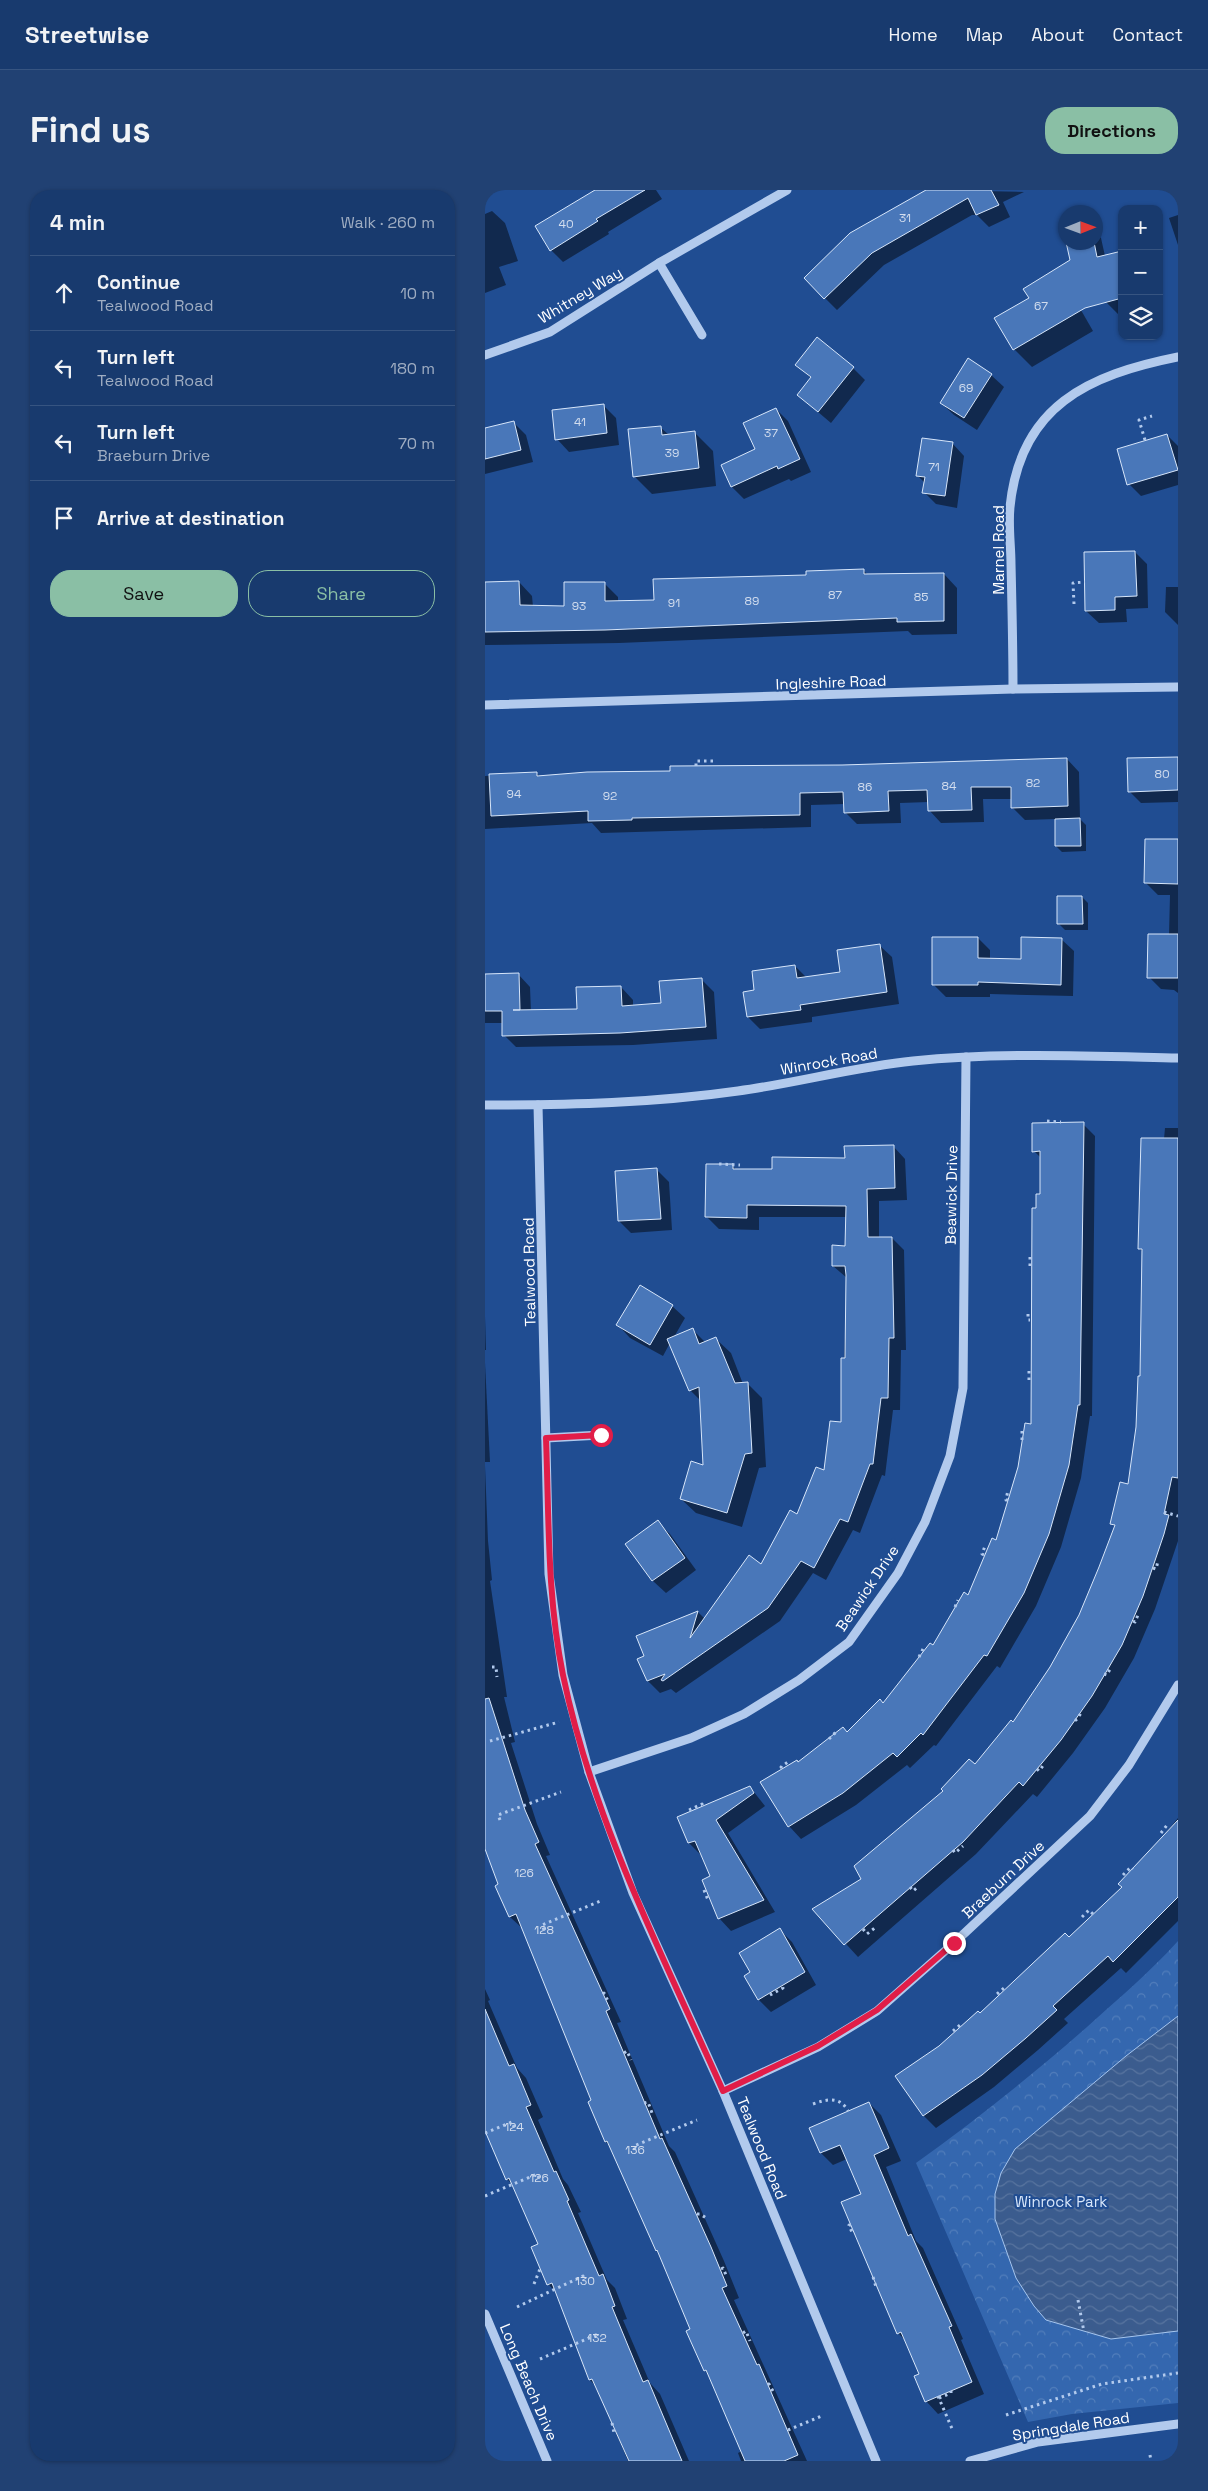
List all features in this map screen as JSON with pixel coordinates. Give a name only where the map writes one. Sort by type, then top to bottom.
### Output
[{"type":"street","name":"Whitney Way","points":[[485,355],[550,332],[659,263],[787,190]]},
{"type":"street","points":[[659,263],[702,334]]},
{"type":"street","name":"Marnel Road","points":[[1013,689],[1009,509],[1024,452],[1046,417],[1073,394],[1109,375],[1178,357]]},
{"type":"street","name":"Ingleshire Road","points":[[485,706],[1013,689],[1178,687]]},
{"type":"street","name":"Winrock Road","points":[[485,1105],[538,1105],[696,1097],[752,1089],[857,1069],[966,1057],[1044,1055],[1178,1058]]},
{"type":"street","name":"Beawick Drive","points":[[589,1772],[691,1738],[744,1714],[799,1680],[849,1642],[898,1573],[925,1522],[950,1456],[963,1388],[966,1057]]},
{"type":"street","name":"Tealwood Road","points":[[538,1105],[549,1574],[563,1675],[589,1772],[633,1893],[723,2091],[876,2461]]},
{"type":"street","points":[[546,1438],[601,1435]]},
{"type":"street","name":"Braeburn Drive","points":[[723,2091],[818,2046],[877,2010],[954,1943],[1090,1816],[1129,1765],[1178,1685]]},
{"type":"street","name":"Long Beach Drive","points":[[485,2314],[547,2461]]},
{"type":"street","name":"Springdale Road","points":[[970,2461],[1038,2442],[1178,2424]]},
{"type":"path","points":[[1145,440],[1139,420],[1152,416]]},
{"type":"path","points":[[1074,604],[1073,583],[1085,582]]},
{"type":"path","points":[[696,766],[696,761],[714,761]]},
{"type":"path","points":[[1047,1121],[1061,1122]]},
{"type":"path","points":[[719,1164],[740,1165]]},
{"type":"path","points":[[1029,1257],[1030,1267],[1032,1267]]},
{"type":"path","points":[[1029,1314],[1028,1320],[1030,1320]]},
{"type":"path","points":[[1029,1371],[1029,1381],[1032,1381]]},
{"type":"path","points":[[1022,1431],[1022,1440]]},
{"type":"path","points":[[1008,1490],[1006,1500],[1008,1500]]},
{"type":"path","points":[[1164,1512],[1178,1516]]},
{"type":"path","points":[[984,1555],[982,1554],[985,1546]]},
{"type":"path","points":[[1153,1568],[1156,1569],[1158,1561]]},
{"type":"path","points":[[955,1607],[958,1600]]},
{"type":"path","points":[[1133,1621],[1135,1622],[1138,1615]]},
{"type":"path","points":[[919,1657],[923,1650]]},
{"type":"path","points":[[493,1667],[496,1667],[497,1677]]},
{"type":"path","points":[[1104,1674],[1107,1675],[1111,1667]]},
{"type":"path","points":[[1075,1719],[1083,1712]]},
{"type":"path","points":[[490,1742],[575,1718]]},
{"type":"path","points":[[829,1739],[836,1732]]},
{"type":"path","points":[[782,1768],[788,1762]]},
{"type":"path","points":[[1037,1769],[1039,1771],[1045,1763]]},
{"type":"path","points":[[500,1820],[498,1815],[561,1792]]},
{"type":"path","points":[[689,1810],[703,1804],[703,1806]]},
{"type":"path","points":[[1161,1833],[1167,1825],[1169,1826]]},
{"type":"path","points":[[953,1850],[955,1853],[963,1846]]},
{"type":"path","points":[[1123,1875],[1131,1867],[1133,1869]]},
{"type":"path","points":[[910,1887],[913,1891],[919,1886]]},
{"type":"path","points":[[704,1890],[710,1900]]},
{"type":"path","points":[[544,1930],[542,1925],[603,1900]]},
{"type":"path","points":[[1082,1917],[1089,1910],[1093,1914]]},
{"type":"path","points":[[863,1929],[867,1934],[876,1927]]},
{"type":"path","points":[[770,1995],[783,1988],[782,1986]]},
{"type":"path","points":[[997,1994],[1004,1988],[1005,1990]]},
{"type":"path","points":[[603,1994],[605,1993],[608,2001]]},
{"type":"path","points":[[953,2031],[960,2024],[961,2026]]},
{"type":"path","points":[[624,2053],[627,2052],[631,2060]]},
{"type":"path","points":[[813,2104],[826,2099],[835,2100],[844,2104],[848,2111]]},
{"type":"path","points":[[644,2103],[648,2102],[651,2113]]},
{"type":"path","points":[[635,2150],[634,2146],[697,2120]]},
{"type":"path","points":[[485,2133],[512,2122],[514,2127]]},
{"type":"path","points":[[485,2196],[537,2174],[539,2178]]},
{"type":"path","points":[[697,2214],[709,2219]]},
{"type":"path","points":[[851,2225],[849,2226],[853,2235]]},
{"type":"path","points":[[721,2269],[723,2268],[726,2275]]},
{"type":"path","points":[[534,2284],[540,2269]]},
{"type":"path","points":[[517,2307],[583,2276],[585,2281]]},
{"type":"path","points":[[873,2277],[876,2287]]},
{"type":"path","points":[[1078,2300],[1084,2332]]},
{"type":"path","points":[[743,2332],[746,2331],[750,2341]]},
{"type":"path","points":[[540,2359],[596,2335],[597,2338]]},
{"type":"path","points":[[1007,2414],[1102,2384],[1178,2374]]},
{"type":"path","points":[[768,2384],[774,2393]]},
{"type":"path","points":[[951,2391],[951,2393],[939,2397],[953,2431]]},
{"type":"path","points":[[788,2430],[824,2416]]},
{"type":"path","points":[[611,2423],[614,2433]]},
{"type":"path","points":[[1151,2454],[1151,2461]]},
{"type":"green space","name":"Winrock Park","points":[[1178,1941],[1178,2403],[1072,2414],[1028,2422],[916,2163],[982,2114],[1066,2045],[1134,1985]]},
{"type":"water","points":[[1178,2016],[1178,2331],[1111,2339],[1046,2320],[1034,2306],[1016,2278],[995,2219],[995,2194],[1001,2173],[1015,2149],[1126,2056]]},
{"type":"building","points":[[595,190],[645,190],[596,219],[598,221],[550,251],[535,226]]},
{"type":"building","points":[[926,190],[991,190],[999,205],[976,215],[968,198],[872,253],[824,299],[804,278],[850,233]]},
{"type":"building","points":[[1068,250],[1096,250],[1097,257],[1118,252],[1118,299],[1085,308],[1013,350],[994,318],[1029,298],[1023,289],[1070,260]]},
{"type":"building","points":[[817,337],[854,367],[818,412],[797,395],[811,377],[795,365]]},
{"type":"building","points":[[968,358],[992,374],[964,418],[940,403]]},
{"type":"building","points":[[604,404],[607,433],[555,440],[552,410]]},
{"type":"building","points":[[776,408],[800,459],[778,469],[777,466],[731,487],[721,465],[755,449],[743,423]]},
{"type":"building","points":[[514,421],[521,450],[485,459],[485,428]]},
{"type":"building","points":[[661,426],[662,435],[695,431],[699,468],[633,477],[628,429]]},
{"type":"building","points":[[1167,434],[1178,470],[1127,485],[1117,449]]},
{"type":"building","points":[[922,438],[953,442],[945,496],[922,493],[925,477],[916,476]]},
{"type":"building","points":[[1135,551],[1137,596],[1115,597],[1115,610],[1085,611],[1084,552]]},
{"type":"building","points":[[864,569],[864,574],[944,573],[944,621],[897,622],[897,618],[605,630],[485,632],[485,582],[519,581],[520,605],[564,606],[564,582],[605,582],[605,601],[654,600],[653,579],[806,575],[806,571]]},
{"type":"building","points":[[1178,757],[1178,790],[1128,792],[1127,758]]},
{"type":"building","points":[[1067,758],[1068,806],[1011,808],[1011,787],[971,787],[972,810],[928,811],[927,790],[888,791],[889,811],[844,813],[843,792],[800,793],[800,815],[632,818],[632,820],[588,821],[588,811],[491,816],[489,774],[537,772],[537,776],[587,772],[670,771],[670,766],[842,765]]},
{"type":"building","points":[[1080,818],[1081,846],[1055,846],[1055,819]]},
{"type":"building","points":[[1145,839],[1178,839],[1178,884],[1144,883]]},
{"type":"building","points":[[1057,896],[1082,896],[1083,924],[1057,924]]},
{"type":"building","points":[[1148,934],[1178,934],[1178,978],[1147,978]]},
{"type":"building","points":[[932,937],[978,937],[978,958],[1021,959],[1021,937],[1062,938],[1061,985],[978,982],[978,985],[932,985]]},
{"type":"building","points":[[880,944],[887,992],[800,1005],[801,1010],[747,1017],[743,992],[754,990],[752,971],[795,965],[797,978],[840,972],[837,950]]},
{"type":"building","points":[[519,973],[520,1010],[577,1009],[576,987],[621,986],[622,1006],[661,1003],[659,981],[702,978],[706,1027],[620,1033],[502,1036],[502,1011],[485,1011],[485,974]]},
{"type":"building","points":[[1084,1122],[1080,1405],[1078,1405],[1069,1465],[1049,1534],[1024,1593],[987,1656],[984,1655],[923,1735],[921,1733],[897,1757],[893,1753],[843,1793],[788,1827],[760,1782],[797,1760],[798,1762],[843,1727],[847,1732],[880,1699],[883,1703],[930,1643],[933,1645],[964,1592],[968,1595],[992,1538],[996,1540],[1018,1467],[1025,1423],[1031,1424],[1032,1208],[1036,1208],[1036,1194],[1040,1194],[1040,1151],[1032,1152],[1032,1123]]},
{"type":"building","points":[[1141,1138],[1178,1138],[1178,1478],[1172,1477],[1164,1514],[1169,1515],[1143,1596],[1122,1645],[1092,1696],[1061,1740],[1023,1786],[1019,1782],[963,1842],[844,1945],[812,1909],[861,1879],[854,1866],[943,1791],[941,1789],[969,1759],[975,1764],[1011,1720],[1013,1722],[1050,1667],[1079,1615],[1115,1525],[1110,1524],[1120,1482],[1128,1484],[1136,1427],[1138,1376],[1140,1376],[1142,1249],[1138,1249]]},
{"type":"building","points":[[894,1145],[895,1188],[867,1189],[868,1237],[892,1237],[894,1338],[889,1338],[888,1398],[881,1398],[873,1464],[870,1464],[848,1522],[840,1519],[814,1568],[801,1561],[768,1608],[663,1681],[661,1680],[665,1674],[647,1681],[637,1659],[644,1656],[636,1636],[698,1611],[690,1638],[749,1555],[761,1564],[790,1510],[797,1514],[816,1467],[824,1470],[830,1421],[841,1422],[841,1358],[845,1358],[846,1275],[845,1266],[832,1266],[832,1245],[845,1246],[846,1206],[747,1205],[747,1218],[705,1217],[706,1164],[733,1164],[733,1169],[772,1169],[772,1157],[845,1158],[844,1146]]},
{"type":"building","points":[[657,1168],[661,1219],[618,1221],[615,1171]]},
{"type":"building","points":[[640,1285],[673,1305],[650,1345],[616,1325]]},
{"type":"building","points":[[693,1328],[699,1344],[716,1337],[735,1383],[748,1382],[752,1453],[745,1454],[727,1513],[680,1499],[691,1461],[703,1465],[699,1387],[689,1391],[667,1339]]},
{"type":"building","points":[[658,1520],[685,1558],[652,1581],[625,1544]]},
{"type":"building","points":[[489,1698],[525,1810],[539,1842],[535,1844],[610,2009],[606,2011],[660,2139],[662,2138],[711,2247],[727,2286],[722,2288],[757,2365],[759,2364],[798,2455],[784,2461],[745,2461],[706,2370],[704,2371],[686,2331],[690,2329],[657,2250],[588,2102],[591,2100],[516,1914],[509,1917],[495,1886],[498,1884],[485,1849],[485,1699]]},
{"type":"building","points":[[750,1786],[754,1793],[716,1820],[764,1900],[718,1919],[702,1880],[710,1876],[695,1841],[688,1843],[677,1817]]},
{"type":"building","points":[[1178,1820],[1178,1897],[1113,1962],[1108,1956],[1053,2006],[1057,2010],[1026,2038],[982,2075],[923,2116],[895,2076],[939,2046],[978,2011],[980,2013],[1065,1933],[1069,1937],[1122,1887],[1118,1884]]},
{"type":"building","points":[[780,1928],[805,1972],[758,2000],[744,1976],[750,1972],[739,1953]]},
{"type":"building","points":[[485,2009],[509,2066],[514,2064],[531,2105],[526,2107],[554,2172],[556,2171],[569,2200],[567,2201],[599,2276],[603,2274],[615,2306],[612,2307],[643,2382],[648,2380],[682,2461],[629,2461],[592,2379],[589,2380],[552,2283],[547,2285],[531,2247],[538,2244],[509,2178],[506,2180],[485,2131]]},
{"type":"building","points":[[869,2102],[889,2148],[874,2155],[908,2236],[911,2234],[952,2326],[949,2327],[972,2382],[925,2402],[914,2376],[919,2374],[901,2332],[897,2334],[841,2202],[861,2194],[840,2145],[820,2153],[809,2128]]},
{"type":"route","points":[[601,1435],[546,1438],[549,1574],[563,1675],[589,1772],[633,1893],[723,2091],[818,2046],[877,2010],[954,1943]]}]
